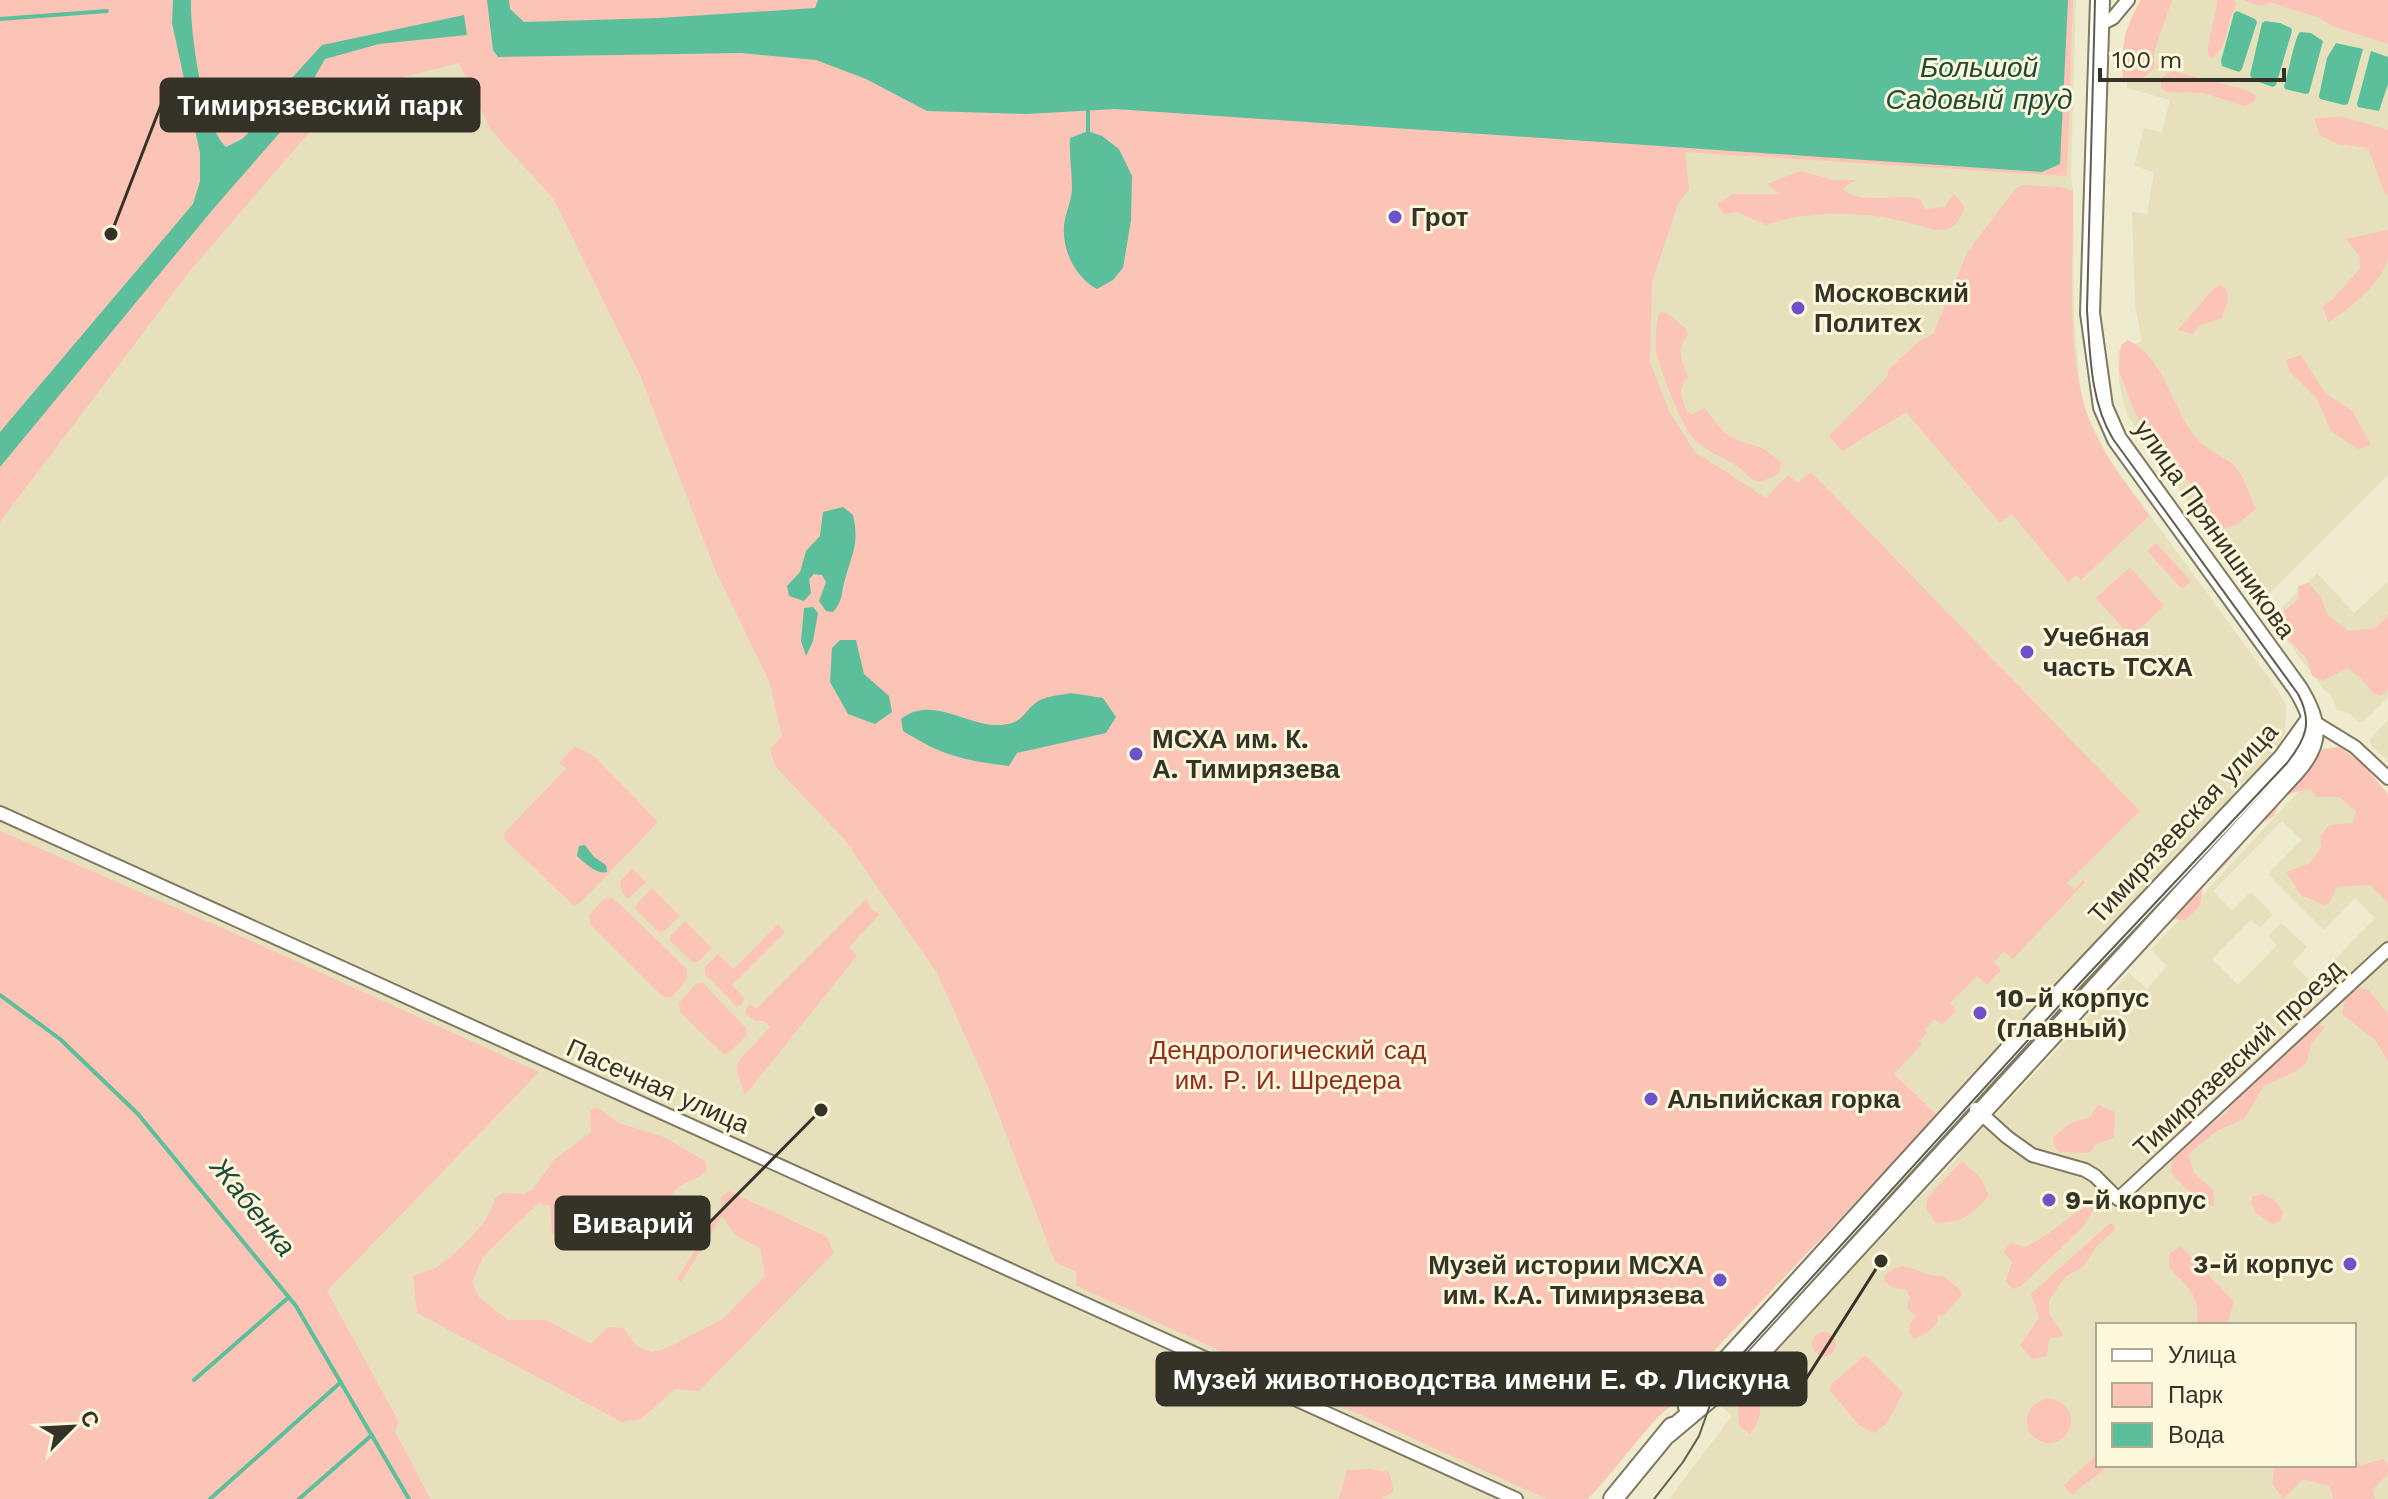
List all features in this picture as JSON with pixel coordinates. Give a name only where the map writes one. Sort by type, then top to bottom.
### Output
[{"type":"main road","name":"улица Прянишникова","points":[[2100,0],[2090,313],[2105,414],[2117,439],[2298,689],[2311,719]]},
{"type":"main road","name":"Тимирязевская улица","points":[[1613,1499],[1712,1376],[2283,758],[2311,719]]},
{"type":"main road","name":"Тимирязевская улица","points":[[1667,1434],[1748,1366],[2310,754],[2314,743],[2311,719]]},
{"type":"street","points":[[2099,25],[2113,18],[2128,0]]},
{"type":"street","points":[[2311,719],[2355,747],[2388,778]]},
{"type":"street","name":"Пасечная улица","points":[[0,813],[1516,1499]]},
{"type":"street","name":"Тимирязевский проезд","points":[[1980,1112],[2032,1155],[2085,1170],[2118,1199],[2388,949]]},
{"type":"street","points":[[1965,1099],[1980,1112]]},
{"type":"shaded area","name":"МСХА им. К. А. Тимирязева","points":[[0,0],[2076,0],[2071,176],[2074,315],[2080,386],[2086,412],[2110,460],[2277,689],[2286,705],[2285,733],[2266,761],[2102,936],[1940,1117],[1705,1360],[1698,1354],[1568,1499],[0,1499]]},
{"type":"shaded area","points":[[2151,0],[2259,0],[2388,37],[2388,475],[2260,603],[2127,415],[2119,382],[2118,351],[2142,341],[2135,305],[2132,212],[2147,214],[2154,172],[2134,166],[2144,128],[2162,132],[2170,100],[2127,88],[2125,33]]},
{"type":"shaded area","points":[[2317,573],[2354,613],[2388,582],[2388,697],[2363,722],[2337,710],[2333,698],[2271,619]]},
{"type":"shaded area","points":[[2388,720],[2388,761],[2371,745],[2370,739]]},
{"type":"shaded area","points":[[2314,775],[2388,810],[2388,1499],[1669,1499],[1732,1416],[1722,1407],[1961,1154],[1957,1149],[1968,1131],[1975,1137],[2129,973],[2147,989],[2167,966],[2151,950]],"holes":[[[2282,821],[2301,840],[2268,874],[2324,930],[2355,898],[2375,918],[2312,983],[2292,963],[2307,947],[2281,923],[2268,936],[2277,945],[2238,985],[2212,959],[2251,920],[2260,928],[2273,914],[2250,892],[2232,910],[2213,891]]]},
{"type":"green space","name":"Дендрологический сад им. Р. И. Шредера","points":[[0,0],[2073,0],[2067,176],[1685,152],[1689,189],[1678,204],[1652,282],[1650,362],[1670,413],[1695,452],[1766,498],[1788,475],[1798,483],[1811,472],[2140,811],[2067,883],[2074,890],[2083,880],[2085,882],[2013,959],[2004,951],[1994,962],[2001,970],[1987,985],[1977,976],[1950,1003],[1956,1010],[1942,1025],[1935,1019],[1924,1030],[1927,1033],[1919,1041],[1922,1044],[1894,1074],[1938,1116],[1705,1360],[1698,1354],[1689,1364],[1696,1370],[1688,1387],[1655,1420],[1588,1499],[1547,1499],[1077,1286],[1076,1272],[1055,1262],[988,1087],[937,973],[844,839],[775,766],[770,749],[782,736],[769,681],[716,572],[640,375],[553,198],[490,129],[459,63],[364,87],[326,113],[189,272],[0,522]]},
{"type":"green space","points":[[2141,0],[2172,0],[2154,52],[2154,68],[2140,79],[2123,80],[2125,38]]},
{"type":"green space","points":[[2217,0],[2234,0],[2237,4],[2225,40],[2212,58],[2208,55],[2208,48]]},
{"type":"green space","points":[[2244,0],[2388,0],[2388,44],[2271,3],[2259,6]]},
{"type":"green space","points":[[2173,71],[2247,90],[2256,96],[2254,102],[2245,106],[2203,93],[2166,92],[2161,87],[2162,76]]},
{"type":"green space","points":[[2343,117],[2388,130],[2388,196],[2368,148],[2337,144],[2320,135],[2314,118]]},
{"type":"green space","points":[[1800,171],[1834,180],[1857,180],[1843,190],[1861,197],[1920,199],[1925,209],[1945,207],[1954,194],[1964,206],[1963,211],[1954,226],[1940,230],[1882,217],[1848,214],[1797,217],[1766,225],[1737,212],[1724,214],[1717,204],[1733,194],[1779,194],[1767,184]]},
{"type":"green space","points":[[2022,185],[2060,187],[2073,191],[2073,330],[2079,385],[2098,439],[2113,466],[2149,516],[2081,580],[2076,575],[2068,582],[2012,514],[2000,523],[1906,412],[1842,451],[1829,436],[1888,376],[1888,370],[1918,342],[1933,334],[1968,251],[2015,189]]},
{"type":"green space","points":[[2388,230],[2388,257],[2380,276],[2346,310],[2328,322],[2323,306],[2360,268],[2359,255],[2346,239]]},
{"type":"green space","points":[[2221,285],[2227,290],[2228,301],[2222,318],[2200,325],[2193,334],[2178,330],[2213,289]]},
{"type":"green space","points":[[1666,312],[1686,329],[1688,335],[1681,351],[1688,377],[1681,394],[1687,412],[1693,414],[1704,408],[1725,433],[1762,448],[1782,462],[1779,473],[1763,481],[1754,480],[1703,447],[1690,434],[1672,397],[1656,350],[1659,313]]},
{"type":"green space","points":[[2128,340],[2152,359],[2198,440],[2234,465],[2241,474],[2256,509],[2236,525],[2217,530],[2188,481],[2164,456],[2136,415],[2119,371],[2121,345]]},
{"type":"green space","points":[[2301,355],[2326,394],[2352,410],[2371,445],[2358,449],[2331,431],[2317,399],[2289,371],[2286,360]]},
{"type":"green space","points":[[2156,543],[2191,581],[2182,589],[2147,551]]},
{"type":"green space","points":[[2130,567],[2164,606],[2131,637],[2096,598]]},
{"type":"green space","points":[[2309,583],[2321,598],[2328,615],[2349,631],[2376,628],[2388,615],[2388,689],[2382,695],[2374,694],[2360,677],[2347,668],[2323,681],[2312,676],[2307,659],[2281,632],[2283,612],[2299,599],[2298,586]]},
{"type":"green space","points":[[575,746],[594,756],[658,822],[579,904],[573,905],[505,840],[504,833],[566,769],[559,762]]},
{"type":"green space","points":[[2339,747],[2360,761],[2388,794],[2388,903],[2370,885],[2337,887],[2329,903],[2324,905],[2301,895],[2286,872],[2310,863],[2321,848],[2320,837],[2329,825],[2353,823],[2356,811],[2339,797],[2316,797],[2311,789],[2292,793],[2280,803],[2274,816],[2254,831],[2203,886],[2200,906],[2186,920],[2165,919],[2310,760],[2323,749]]},
{"type":"green space","points":[[0,831],[539,1072],[327,1291],[399,1422],[395,1431],[430,1499],[0,1499]]},
{"type":"green space","points":[[632,868],[646,882],[628,899],[622,892],[620,882]]},
{"type":"green space","points":[[652,888],[680,916],[664,931],[659,932],[636,910],[636,905]]},
{"type":"green space","points":[[613,898],[687,969],[687,979],[672,997],[663,997],[590,924],[589,915],[604,899]]},
{"type":"green space","points":[[866,899],[871,909],[880,914],[849,947],[857,956],[745,1095],[737,1070],[738,1062],[770,1027],[764,1021],[755,1021],[746,1014],[746,1009],[750,1004],[756,1009]]},
{"type":"green space","points":[[685,921],[712,948],[698,962],[692,962],[670,941],[670,936]]},
{"type":"green space","points":[[778,924],[785,932],[732,985],[745,999],[736,1006],[705,974],[705,967],[718,954],[734,969]]},
{"type":"green space","points":[[703,983],[746,1028],[747,1035],[729,1053],[723,1054],[680,1012],[679,1003],[696,984]]},
{"type":"green space","points":[[2360,988],[2369,990],[2388,1014],[2388,1062],[2376,1041],[2342,1014],[2346,996]]},
{"type":"green space","points":[[2317,1024],[2325,1027],[2311,1045],[2307,1062],[2298,1070],[2264,1086],[2244,1119],[2217,1131],[2188,1154],[2194,1173],[2213,1190],[2214,1207],[2198,1201],[2171,1173],[2172,1158],[2191,1137],[2224,1115],[2260,1072]]},
{"type":"green space","points":[[2098,1105],[2115,1112],[2114,1138],[2096,1144],[2089,1153],[2059,1152],[2053,1137],[2072,1122],[2089,1118]]},
{"type":"green space","points":[[596,1107],[619,1123],[664,1137],[705,1161],[707,1170],[675,1191],[656,1226],[644,1229],[625,1217],[609,1219],[597,1235],[585,1243],[570,1243],[552,1233],[550,1206],[538,1203],[483,1257],[472,1282],[479,1297],[508,1320],[546,1320],[591,1344],[608,1327],[623,1328],[638,1347],[652,1352],[665,1349],[723,1319],[765,1276],[760,1248],[735,1235],[722,1216],[681,1282],[677,1279],[721,1209],[721,1197],[729,1191],[827,1237],[834,1253],[699,1391],[675,1389],[641,1419],[622,1422],[417,1313],[413,1276],[437,1267],[463,1246],[487,1217],[494,1199],[503,1193],[524,1194],[533,1189],[554,1160],[591,1132],[590,1111]]},
{"type":"green space","points":[[1962,1161],[1981,1178],[1989,1196],[1966,1217],[1936,1223],[1926,1209],[1928,1197]]},
{"type":"green space","points":[[2263,1194],[2273,1199],[2283,1211],[2281,1221],[2272,1224],[2256,1213],[2251,1204],[2253,1196]]},
{"type":"green space","points":[[2095,1207],[2082,1228],[2021,1286],[2013,1289],[2006,1281],[2012,1262],[2003,1252],[2010,1243],[2026,1247],[2082,1208]]},
{"type":"green space","points":[[2110,1223],[2115,1226],[2114,1231],[2097,1246],[2084,1266],[2065,1277],[2049,1301],[2049,1314],[2064,1335],[2049,1339],[2047,1356],[2032,1359],[2020,1345],[2039,1318],[2031,1294]]},
{"type":"green space","points":[[2181,1246],[2234,1302],[2228,1323],[2196,1323],[2195,1300],[2169,1268],[2169,1254]]},
{"type":"green space","points":[[1902,1266],[1944,1276],[1962,1295],[1944,1315],[1937,1316],[1938,1321],[1930,1331],[1914,1339],[1909,1333],[1910,1323],[1916,1316],[1907,1309],[1910,1298],[1906,1289],[1893,1288],[1884,1281],[1890,1270]]},
{"type":"green space","points":[[1824,1332],[1835,1339],[1836,1344],[1829,1355],[1824,1356],[1813,1349],[1812,1344],[1819,1333]]},
{"type":"green space","points":[[1865,1355],[1903,1393],[1887,1423],[1874,1433],[1859,1425],[1830,1391],[1831,1385]]},
{"type":"green space","points":[[1759,1397],[1759,1417],[1750,1434],[1739,1426],[1738,1404]]},
{"type":"green space","points":[[2049,1399],[2064,1406],[2071,1421],[2064,1436],[2049,1443],[2034,1436],[2027,1421],[2034,1406]]},
{"type":"green space","points":[[2096,1452],[2096,1467],[2106,1467],[2073,1495],[2064,1486]]},
{"type":"green space","points":[[2384,1459],[2388,1465],[2388,1474],[2372,1490],[2375,1499],[2333,1499],[2330,1486],[2303,1479],[2283,1499],[2272,1483],[2275,1467],[2356,1467],[2356,1460],[2361,1465]]},
{"type":"green space","points":[[1347,1470],[1389,1472],[1394,1491],[1381,1499],[1339,1499]]},
{"type":"water","points":[[173,0],[191,0],[193,34],[205,100],[218,136],[226,147],[242,139],[260,121],[289,81],[322,45],[464,15],[467,35],[379,44],[325,59],[290,121],[0,467],[0,432],[193,204],[200,181],[200,153],[172,23]]},
{"type":"water","name":"Большой Садовый пруд","points":[[487,0],[509,0],[510,9],[524,22],[659,18],[815,8],[818,0],[2068,0],[2060,164],[2042,172],[1115,109],[1027,114],[927,111],[866,79],[816,60],[741,53],[498,57],[493,50]]},
{"type":"water","points":[[2237,11],[2257,22],[2239,72],[2222,66],[2221,61]]},
{"type":"water","points":[[2265,21],[2280,23],[2292,31],[2273,87],[2253,80],[2250,75]]},
{"type":"water","points":[[2300,32],[2311,33],[2323,41],[2309,93],[2306,94],[2285,89],[2284,86]]},
{"type":"water","points":[[2336,43],[2363,49],[2348,104],[2344,105],[2320,99],[2319,96],[2327,58]]},
{"type":"water","points":[[2371,51],[2388,57],[2388,84],[2379,111],[2358,107],[2357,104]]},
{"type":"water","points":[[1088,131],[1102,136],[1119,149],[1132,176],[1131,220],[1123,268],[1113,280],[1097,289],[1083,278],[1072,263],[1064,235],[1072,188],[1070,138]]},
{"type":"water","points":[[843,507],[853,515],[855,542],[841,599],[833,612],[826,611],[819,601],[826,582],[822,575],[814,574],[809,579],[811,593],[804,601],[789,596],[787,586],[800,572],[806,551],[820,536],[823,512]]},
{"type":"water","points":[[813,607],[818,613],[813,641],[806,656],[801,641],[804,608]]},
{"type":"water","points":[[840,640],[856,640],[864,674],[889,696],[892,712],[875,724],[848,714],[830,682],[832,648]]},
{"type":"water","points":[[1071,693],[1103,698],[1116,717],[1106,733],[1017,753],[1009,766],[953,756],[903,731],[901,719],[912,712],[936,710],[986,724],[1007,724],[1019,719],[1040,700]]},
{"type":"water","points":[[585,845],[594,857],[606,865],[607,872],[595,870],[577,856],[579,846]]},
{"type":"waterway","points":[[0,19],[107,11]]},
{"type":"waterway","points":[[1088,110],[1088,131]]},
{"type":"waterway","name":"Жабенка","points":[[0,995],[60,1039],[138,1114],[296,1306],[409,1499]]},
{"type":"waterway","points":[[194,1380],[289,1297]]},
{"type":"waterway","points":[[210,1499],[341,1382]]},
{"type":"waterway","points":[[299,1499],[372,1435]]},
{"type":"tram line","points":[[1654,1499],[1699,1436],[1715,1391],[1743,1353],[2079,984],[2287,763],[2303,738],[2305,713],[2298,694],[2113,439],[2095,393],[2087,310],[2095,0]]},
{"type":"place","name":"Грот","points":[[1395,217]]},
{"type":"place","name":"Тимирязевский парк","points":[[111,234]]},
{"type":"place","name":"Московский Политех","points":[[1798,308]]},
{"type":"place","name":"Учебная часть ТСХА","points":[[2027,652]]},
{"type":"place","name":"МСХА им. К. А. Тимирязева","points":[[1136,754]]},
{"type":"place","name":"10-й корпус (главный)","points":[[1980,1013]]},
{"type":"place","name":"Альпийская горка","points":[[1651,1099]]},
{"type":"place","name":"Виварий","points":[[821,1110]]},
{"type":"place","name":"9-й корпус","points":[[2049,1200]]},
{"type":"place","name":"Музей животноводства имени Е. Ф. Лискуна","points":[[1881,1261]]},
{"type":"place","name":"3-й корпус","points":[[2350,1264]]},
{"type":"place","name":"Музей истории МСХА им. К.А. Тимирязева","points":[[1720,1280]]}]
